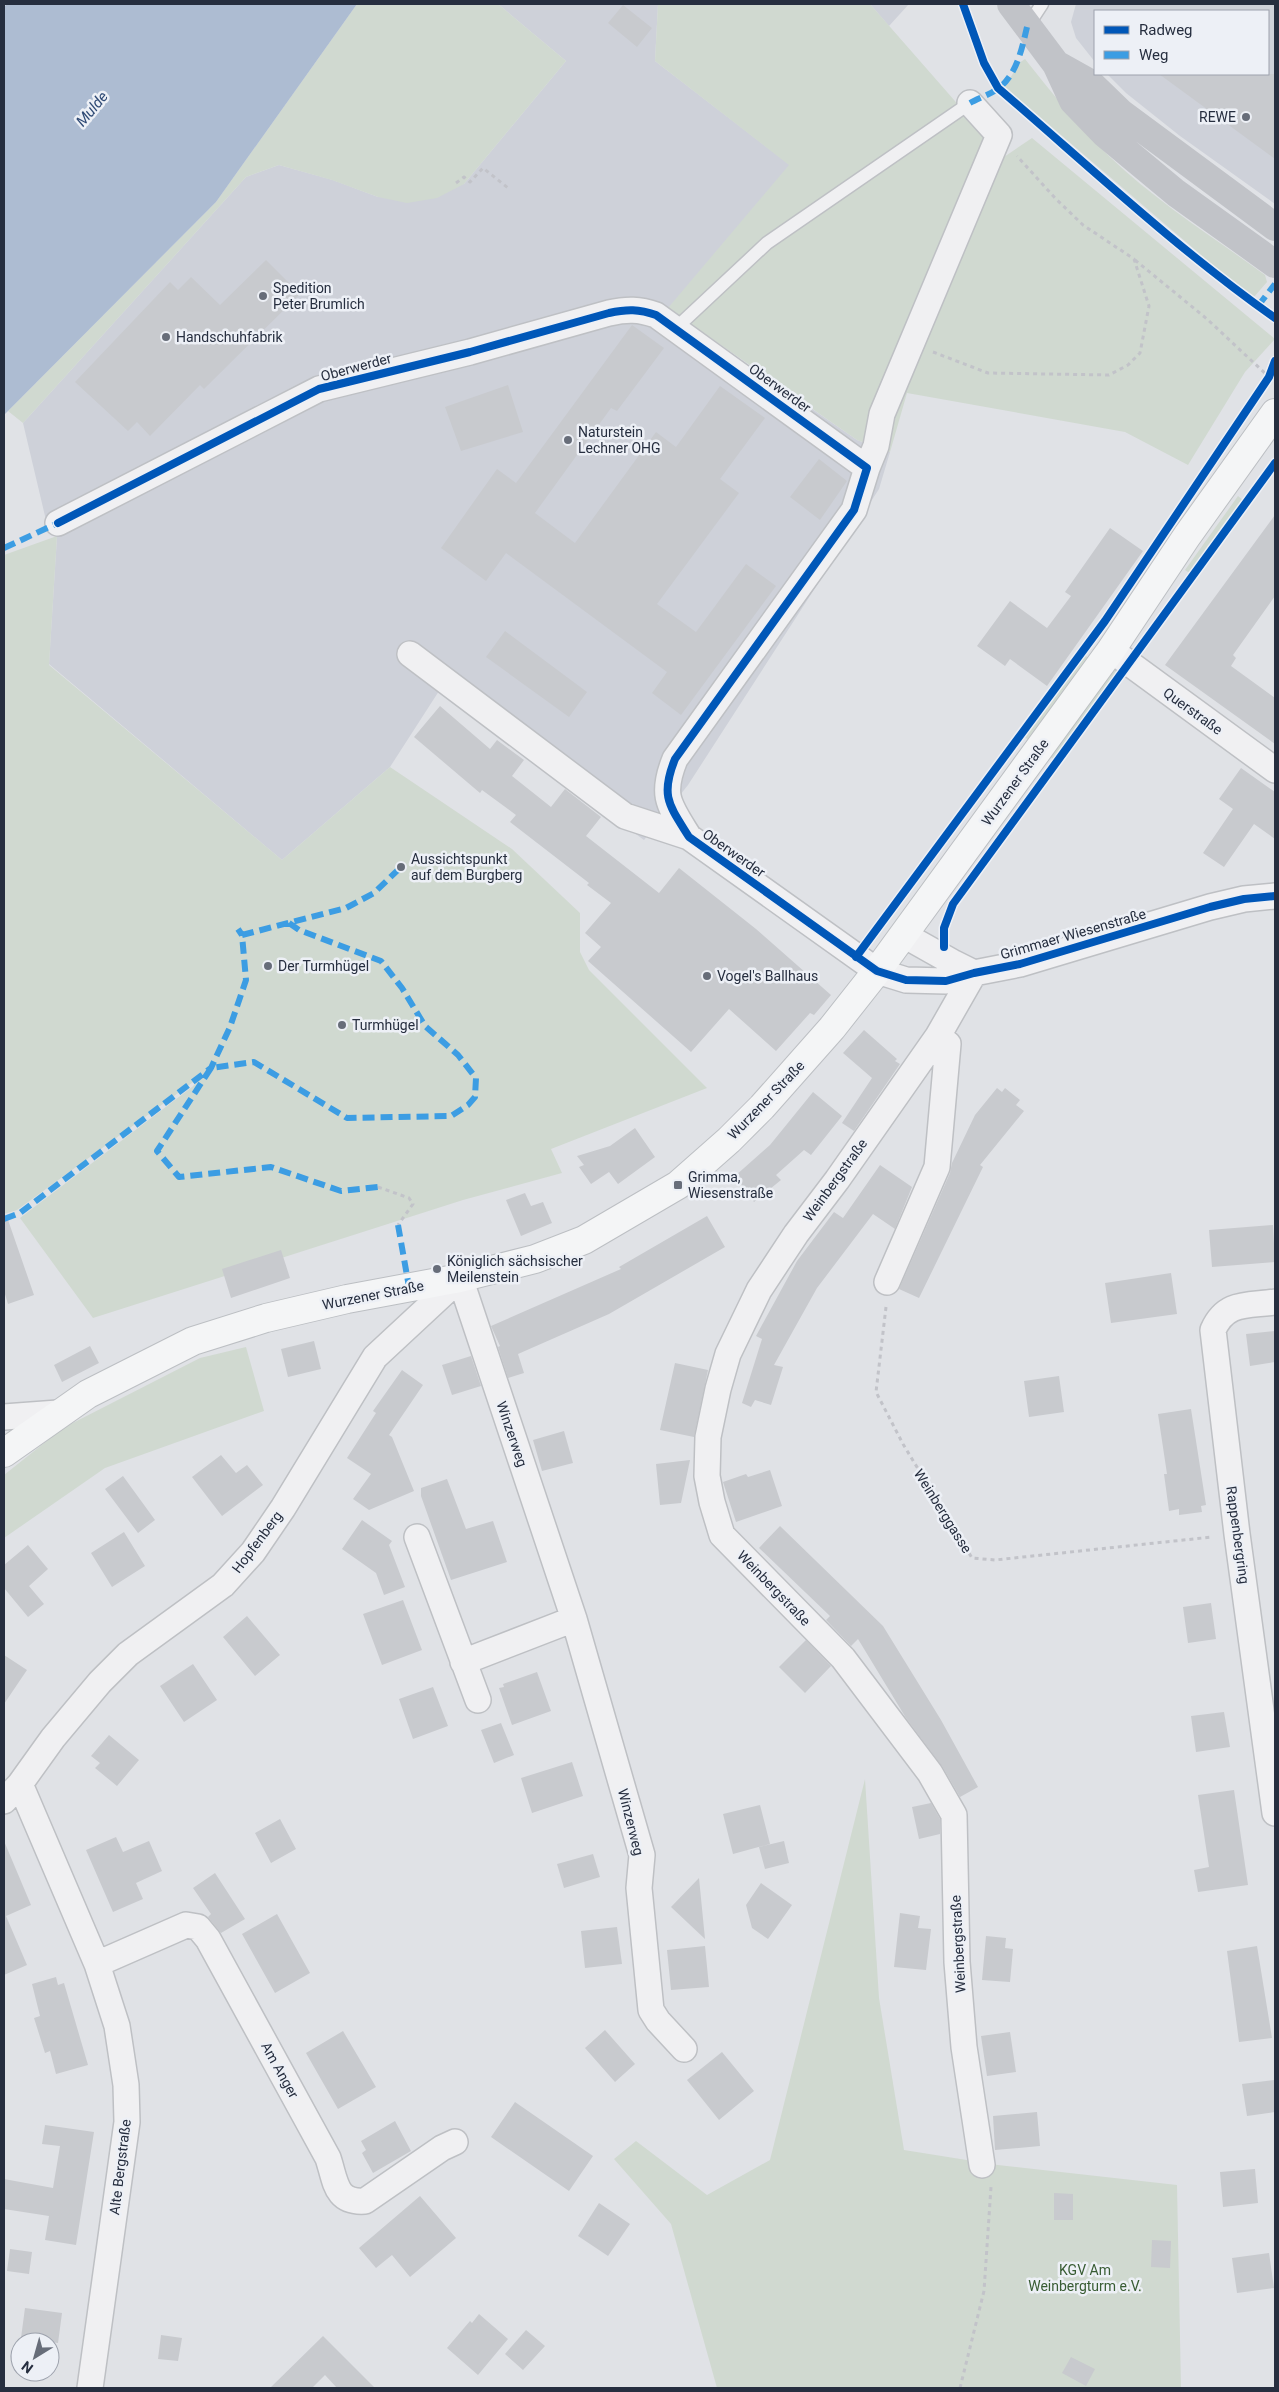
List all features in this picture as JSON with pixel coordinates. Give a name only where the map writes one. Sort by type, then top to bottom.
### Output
[{"type":"main road","points":[[1011,4],[1056,64],[1073,101],[1105,134],[1176,192],[1275,264]]},
{"type":"main road","points":[[1056,64],[1090,83],[1128,118],[1275,227]]},
{"type":"main road","name":"Wurzener Straße","points":[[4,1453],[58,1413],[88,1394],[193,1341],[293,1311],[347,1298],[460,1278],[535,1259],[584,1240],[678,1185],[729,1140],[768,1101],[832,1028],[877,971],[1111,650],[1187,536],[1275,413]]},
{"type":"street","points":[[868,468],[876,446],[882,414],[999,135],[970,103]]},
{"type":"street","name":"Oberwerder","points":[[58,523],[319,389],[470,352],[625,309],[640,309],[656,315],[868,468],[854,510],[675,759],[666,781],[670,808],[689,837]]},
{"type":"street","name":"Querstraße","points":[[1111,650],[1275,770]]},
{"type":"street","name":"Oberwerder","points":[[410,654],[625,816],[689,837],[877,971]]},
{"type":"street","name":"Grimmaer Wiesenstraße","points":[[877,971],[906,980],[946,981],[974,973],[1020,964],[1210,907],[1244,899],[1275,896]]},
{"type":"street","points":[[904,935],[974,973]]},
{"type":"street","name":"Weinbergstraße","points":[[974,973],[938,1036],[837,1180],[796,1234],[759,1290],[728,1354],[718,1389],[708,1437],[707,1476],[712,1502],[722,1535],[843,1658],[930,1773],[954,1815],[958,1962],[964,2048],[982,2165]]},
{"type":"street","points":[[887,1290],[937,1167],[948,1044],[938,1036]]},
{"type":"street","name":"Winzerweg","points":[[460,1278],[574,1619],[642,1854],[639,1888],[651,2010],[658,2021],[684,2049]]},
{"type":"street","name":"Hopfenberg","points":[[12,1793],[53,1738],[100,1682],[128,1654],[223,1585],[253,1552],[283,1508],[375,1357],[460,1278]]},
{"type":"street","name":"Rappenbergring","points":[[1275,1302],[1230,1308],[1219,1317],[1212,1330],[1237,1534],[1266,1674],[1275,1813]]},
{"type":"street","points":[[4,1417],[58,1413]]},
{"type":"street","points":[[417,1537],[478,1700]]},
{"type":"street","points":[[463,1662],[574,1619]]},
{"type":"street","name":"Alte Bergstraße","points":[[12,1793],[97,1964],[117,2026],[126,2085],[127,2122],[90,2388]]},
{"type":"street","name":"Am Anger","points":[[97,1964],[186,1925],[198,1927],[208,1939],[328,2158],[340,2194],[351,2202],[365,2200],[442,2148],[455,2142]]},
{"type":"lane","points":[[1027,27],[1042,4]]},
{"type":"lane","points":[[675,329],[768,243],[970,103]]},
{"type":"path","points":[[999,135],[1055,198],[1083,225],[1134,259],[1207,318],[1269,377]]},
{"type":"path","points":[[456,183],[464,177],[470,182],[484,168],[508,188]]},
{"type":"path","points":[[911,344],[988,373],[1109,375],[1128,365],[1140,353],[1148,306],[1134,259]]},
{"type":"path","points":[[378,1187],[409,1198],[413,1204],[398,1225]]},
{"type":"path","points":[[960,2388],[984,2291],[992,2171],[982,2165]]},
{"type":"shaded area","points":[[498,4],[658,4],[655,61],[790,165],[668,309],[857,440],[890,452],[879,489],[688,785],[644,840],[439,691],[390,767],[282,860],[49,664],[57,536],[45,516],[23,423],[246,177],[279,165],[333,180],[378,197],[464,184],[566,61]]},
{"type":"shaded area","points":[[870,4],[909,4],[889,26]]},
{"type":"shaded area","points":[[1076,4],[1275,4],[1275,204],[1180,136],[1126,93],[1108,75],[1269,75],[1269,10],[1094,10],[1094,61],[1076,38],[1071,22]]},
{"type":"green space","points":[[357,4],[498,4],[566,61],[464,184],[437,198],[407,203],[378,197],[332,180],[279,165],[246,177],[23,423],[8,411],[216,202]]},
{"type":"green space","points":[[658,4],[870,4],[1004,157],[1032,138],[1275,339],[1245,372],[1188,465],[1125,432],[907,393],[890,452],[857,440],[668,308],[789,165],[655,61]]},
{"type":"green space","points":[[1025,59],[1087,134],[1110,157],[1166,204],[1265,275],[1267,282],[1254,297],[1249,296],[1005,87],[1019,63]]},
{"type":"green space","points":[[1238,496],[1244,501],[1191,574],[1185,570]]},
{"type":"green space","points":[[57,536],[49,665],[282,860],[390,767],[512,849],[580,913],[580,952],[589,970],[707,1088],[551,1149],[562,1173],[463,1200],[93,1318],[20,1218],[192,1087],[207,1072],[17,1210],[4,1214],[4,555]]},
{"type":"green space","points":[[1083,654],[1090,659],[1030,741],[1023,736]]},
{"type":"green space","points":[[1115,668],[1119,671],[1055,760],[1050,757]]},
{"type":"green space","points":[[246,1347],[264,1411],[105,1468],[4,1538],[4,1475],[63,1428],[200,1358]]},
{"type":"green space","name":"KGV Am Weinbergturm e.V.","points":[[865,1779],[879,1998],[904,2150],[998,2165],[1177,2185],[1181,2388],[717,2388],[671,2224],[614,2159],[636,2141],[707,2195],[770,2160]]},
{"type":"water","name":"Mulde","points":[[7,4],[357,4],[216,202],[4,415],[4,7]]},
{"type":"building","points":[[623,5],[652,28],[637,47],[608,23]]},
{"type":"building","name":"REWE","points":[[1275,74],[1275,159],[1160,75]]},
{"type":"building","points":[[266,260],[300,294],[204,389],[200,385],[150,436],[137,422],[128,431],[75,382],[170,282],[178,290],[191,277],[220,305]]},
{"type":"building","points":[[632,325],[664,348],[617,411],[611,408],[535,513],[575,543],[656,432],[676,447],[720,386],[765,418],[720,479],[739,493],[657,604],[696,632],[746,564],[776,586],[681,715],[652,693],[667,672],[506,553],[486,581],[441,548],[497,469],[516,483]]},
{"type":"building","points":[[508,385],[523,432],[461,451],[445,407]]},
{"type":"building","points":[[819,459],[847,481],[820,520],[790,497]]},
{"type":"building","points":[[1275,515],[1275,596],[1233,655],[1236,658],[1231,666],[1275,698],[1275,744],[1165,665]]},
{"type":"building","points":[[1110,528],[1143,551],[1047,686],[1010,659],[1005,666],[977,646],[1010,601],[1047,628],[1071,596],[1065,592]]},
{"type":"building","points":[[505,631],[587,692],[569,717],[486,657]]},
{"type":"building","points":[[440,706],[490,749],[497,740],[524,760],[512,776],[551,807],[565,789],[601,817],[586,836],[659,893],[679,868],[756,929],[831,995],[814,1015],[810,1013],[776,1051],[729,1009],[691,1052],[588,961],[601,947],[585,933],[611,903],[587,885],[589,883],[510,822],[516,815],[482,790],[480,793],[414,737]]},
{"type":"building","points":[[1241,768],[1275,792],[1275,839],[1254,824],[1224,867],[1203,853],[1233,809],[1219,799]]},
{"type":"building","points":[[864,1030],[897,1059],[895,1061],[900,1064],[854,1131],[842,1123],[872,1078],[843,1053]]},
{"type":"building","points":[[997,1088],[1002,1092],[1005,1088],[1020,1100],[1016,1105],[1024,1111],[980,1165],[983,1167],[919,1298],[899,1289],[950,1173],[952,1163],[975,1115]]},
{"type":"building","points":[[813,1092],[842,1116],[811,1155],[804,1150],[776,1175],[781,1180],[754,1202],[735,1176],[770,1145]]},
{"type":"building","points":[[635,1128],[655,1157],[618,1184],[609,1172],[591,1184],[579,1167],[584,1165],[577,1156],[610,1146]]},
{"type":"building","points":[[880,1165],[912,1187],[895,1229],[873,1214],[817,1288],[774,1365],[783,1367],[771,1405],[755,1400],[751,1407],[742,1403],[762,1339],[756,1336],[797,1261],[834,1212],[843,1218]]},
{"type":"building","points":[[525,1193],[531,1206],[543,1202],[552,1223],[521,1236],[506,1200]]},
{"type":"building","points":[[707,1216],[725,1247],[609,1314],[518,1354],[524,1373],[508,1378],[498,1347],[500,1346],[491,1326],[621,1269],[619,1267]]},
{"type":"building","points":[[7,1217],[34,1295],[8,1304],[4,1291],[4,1218]]},
{"type":"building","points":[[1273,1225],[1275,1262],[1212,1267],[1209,1230]]},
{"type":"building","points":[[281,1250],[290,1278],[231,1298],[222,1269]]},
{"type":"building","points":[[1171,1273],[1177,1314],[1111,1323],[1105,1283]]},
{"type":"building","points":[[1275,1331],[1275,1362],[1250,1366],[1246,1334]]},
{"type":"building","points":[[314,1341],[321,1369],[288,1377],[281,1349]]},
{"type":"building","points":[[90,1346],[99,1363],[62,1382],[54,1365]]},
{"type":"building","points":[[471,1356],[481,1386],[452,1395],[442,1365]]},
{"type":"building","points":[[675,1363],[708,1370],[694,1437],[660,1430]]},
{"type":"building","points":[[402,1370],[423,1385],[389,1435],[392,1437],[414,1491],[369,1510],[353,1499],[371,1474],[347,1458],[376,1413],[373,1411]]},
{"type":"building","points":[[1059,1376],[1064,1412],[1029,1417],[1024,1381]]},
{"type":"building","points":[[1191,1409],[1206,1505],[1201,1506],[1202,1512],[1179,1515],[1179,1509],[1169,1511],[1164,1474],[1167,1474],[1158,1414]]},
{"type":"building","points":[[564,1431],[573,1463],[542,1471],[533,1440]]},
{"type":"building","points":[[221,1455],[236,1473],[247,1465],[263,1485],[222,1516],[192,1477]]},
{"type":"building","points":[[690,1460],[681,1503],[660,1505],[656,1464]]},
{"type":"building","points":[[770,1470],[782,1506],[736,1522],[723,1482],[746,1474],[748,1477]]},
{"type":"building","points":[[123,1476],[155,1520],[138,1533],[105,1489]]},
{"type":"building","points":[[447,1479],[466,1529],[493,1521],[507,1562],[451,1580],[421,1496],[421,1488]]},
{"type":"building","points":[[362,1520],[392,1541],[389,1545],[405,1587],[384,1595],[376,1573],[342,1549]]},
{"type":"building","points":[[780,1526],[883,1626],[941,1720],[978,1787],[960,1797],[942,1766],[906,1718],[858,1639],[851,1646],[826,1620],[830,1616],[759,1548]]},
{"type":"building","points":[[124,1532],[145,1566],[112,1587],[91,1553]]},
{"type":"building","points":[[28,1545],[48,1569],[29,1586],[44,1604],[28,1617],[4,1588],[4,1565]]},
{"type":"building","points":[[403,1600],[422,1650],[382,1665],[363,1614]]},
{"type":"building","points":[[1211,1603],[1216,1639],[1188,1643],[1183,1607]]},
{"type":"building","points":[[247,1616],[280,1655],[255,1676],[223,1637]]},
{"type":"building","points":[[806,1640],[831,1666],[805,1693],[779,1667]]},
{"type":"building","points":[[4,1655],[27,1670],[4,1704]]},
{"type":"building","points":[[193,1664],[217,1700],[184,1722],[160,1686]]},
{"type":"building","points":[[537,1672],[551,1711],[512,1725],[499,1688],[504,1687],[503,1684]]},
{"type":"building","points":[[433,1687],[448,1726],[413,1739],[399,1699]]},
{"type":"building","points":[[1224,1712],[1230,1747],[1196,1752],[1191,1716]]},
{"type":"building","points":[[501,1723],[514,1755],[494,1763],[481,1730]]},
{"type":"building","points":[[109,1735],[139,1760],[117,1786],[95,1768],[100,1763],[91,1756]]},
{"type":"building","points":[[572,1762],[583,1796],[532,1813],[521,1778]]},
{"type":"building","points":[[1234,1790],[1248,1885],[1198,1892],[1194,1870],[1209,1867],[1198,1795]]},
{"type":"building","points":[[931,1803],[940,1819],[940,1834],[919,1839],[912,1807]]},
{"type":"building","points":[[760,1805],[770,1844],[733,1854],[723,1814]]},
{"type":"building","points":[[280,1819],[296,1849],[271,1863],[255,1833]]},
{"type":"building","points":[[116,1837],[123,1852],[149,1841],[162,1871],[136,1883],[143,1899],[113,1912],[86,1850]]},
{"type":"building","points":[[4,1841],[31,1905],[6,1916],[27,1965],[4,1975]]},
{"type":"building","points":[[784,1841],[789,1863],[765,1869],[759,1847]]},
{"type":"building","points":[[593,1854],[600,1877],[564,1888],[557,1864]]},
{"type":"building","points":[[215,1873],[245,1919],[221,1933],[208,1917],[211,1914],[193,1888]]},
{"type":"building","points":[[699,1878],[705,1939],[671,1907]]},
{"type":"building","points":[[761,1883],[792,1905],[768,1939],[752,1928],[746,1905]]},
{"type":"building","points":[[900,1913],[920,1916],[918,1928],[931,1929],[926,1970],[894,1967]]},
{"type":"building","points":[[277,1914],[310,1973],[275,1993],[242,1934]]},
{"type":"building","points":[[617,1927],[622,1964],[585,1968],[581,1931]]},
{"type":"building","points":[[986,1936],[1006,1938],[1005,1948],[1013,1949],[1010,1982],[982,1980]]},
{"type":"building","points":[[705,1946],[709,1987],[671,1990],[667,1950]]},
{"type":"building","points":[[1257,1946],[1272,2038],[1239,2042],[1227,1951]]},
{"type":"building","points":[[56,1977],[58,1985],[64,1983],[88,2065],[56,2074],[50,2051],[45,2053],[34,2018],[40,2016],[32,1984]]},
{"type":"building","points":[[605,2030],[635,2064],[615,2082],[585,2048]]},
{"type":"building","points":[[343,2031],[376,2087],[338,2109],[306,2053]]},
{"type":"building","points":[[1010,2032],[1016,2072],[987,2076],[981,2036]]},
{"type":"building","points":[[722,2052],[754,2091],[719,2120],[687,2080]]},
{"type":"building","points":[[1274,2080],[1275,2112],[1247,2116],[1242,2084]]},
{"type":"building","points":[[515,2102],[593,2156],[569,2191],[491,2137]]},
{"type":"building","points":[[1037,2112],[1040,2146],[995,2150],[993,2116]]},
{"type":"building","points":[[395,2121],[411,2151],[373,2173],[362,2153],[366,2150],[361,2141]]},
{"type":"building","points":[[45,2125],[94,2132],[76,2245],[45,2240],[49,2216],[4,2209],[4,2179],[53,2188],[60,2146],[42,2144]]},
{"type":"building","points":[[1255,2169],[1258,2203],[1223,2207],[1220,2172]]},
{"type":"building","points":[[1054,2193],[1073,2194],[1073,2220],[1054,2220]]},
{"type":"building","points":[[420,2196],[456,2238],[410,2277],[392,2255],[376,2268],[359,2248]]},
{"type":"building","points":[[599,2203],[630,2224],[608,2256],[578,2236]]},
{"type":"building","points":[[1152,2240],[1171,2241],[1170,2268],[1151,2267]]},
{"type":"building","points":[[10,2249],[32,2252],[29,2274],[7,2271]]},
{"type":"building","points":[[1269,2253],[1274,2288],[1237,2293],[1232,2258]]},
{"type":"building","points":[[25,2308],[62,2313],[59,2332],[22,2332]]},
{"type":"building","points":[[479,2314],[508,2339],[478,2375],[447,2348],[470,2321],[472,2323]]},
{"type":"building","points":[[526,2330],[545,2346],[523,2370],[505,2354]]},
{"type":"building","points":[[161,2335],[182,2338],[178,2361],[158,2359]]},
{"type":"building","points":[[323,2336],[375,2388],[337,2388],[325,2375],[312,2388],[270,2388]]},
{"type":"building","points":[[1071,2357],[1095,2369],[1086,2386],[1062,2373]]},
{"type":"marked path","points":[[970,103],[999,88],[1010,76],[1018,60],[1027,27]]},
{"type":"marked path","points":[[1258,306],[1275,284]]},
{"type":"marked path","points":[[4,548],[58,523]]},
{"type":"marked path","points":[[242,935],[346,908],[374,893],[401,867]]},
{"type":"marked path","points":[[289,923],[299,930],[381,961],[402,988],[425,1026],[458,1055],[476,1078],[475,1097],[468,1105],[451,1116],[347,1118],[254,1062],[211,1068],[157,1151],[179,1177],[271,1167],[341,1191],[378,1187]]},
{"type":"marked path","points":[[4,1219],[20,1213],[211,1068],[230,1027],[246,980],[242,935],[238,929]]},
{"type":"marked path","points":[[398,1225],[409,1287]]},
{"type":"cycle path","points":[[963,4],[984,63],[998,88],[1168,235],[1239,292],[1275,318]]},
{"type":"cycle path","points":[[58,523],[319,389],[470,352],[609,313],[633,310],[650,313],[656,315],[867,468],[854,510],[675,759],[668,782],[669,800],[676,817],[689,837],[877,971],[906,980],[946,981],[974,973],[1020,964],[1210,907],[1244,899],[1275,896]]},
{"type":"cycle path","points":[[856,957],[1105,621],[1269,377],[1275,361]]},
{"type":"cycle path","points":[[944,947],[944,928],[953,904],[1275,463]]},
{"type":"place","name":"REWE","points":[[1246,117]]},
{"type":"place","name":"Spedition Peter Brumlich","points":[[263,296]]},
{"type":"place","name":"Handschuhfabrik","points":[[166,337]]},
{"type":"place","name":"Naturstein Lechner OHG","points":[[568,440]]},
{"type":"place","name":"Aussichtspunkt auf dem Burgberg","points":[[401,867]]},
{"type":"place","name":"Der Turmhügel","points":[[268,966]]},
{"type":"place","name":"Vogel's Ballhaus","points":[[707,976]]},
{"type":"place","name":"Turmhügel","points":[[342,1025]]},
{"type":"place","name":"Grimma, Wiesenstraße","points":[[678,1185]]},
{"type":"place","name":"Königlich sächsischer Meilenstein","points":[[437,1269]]}]
